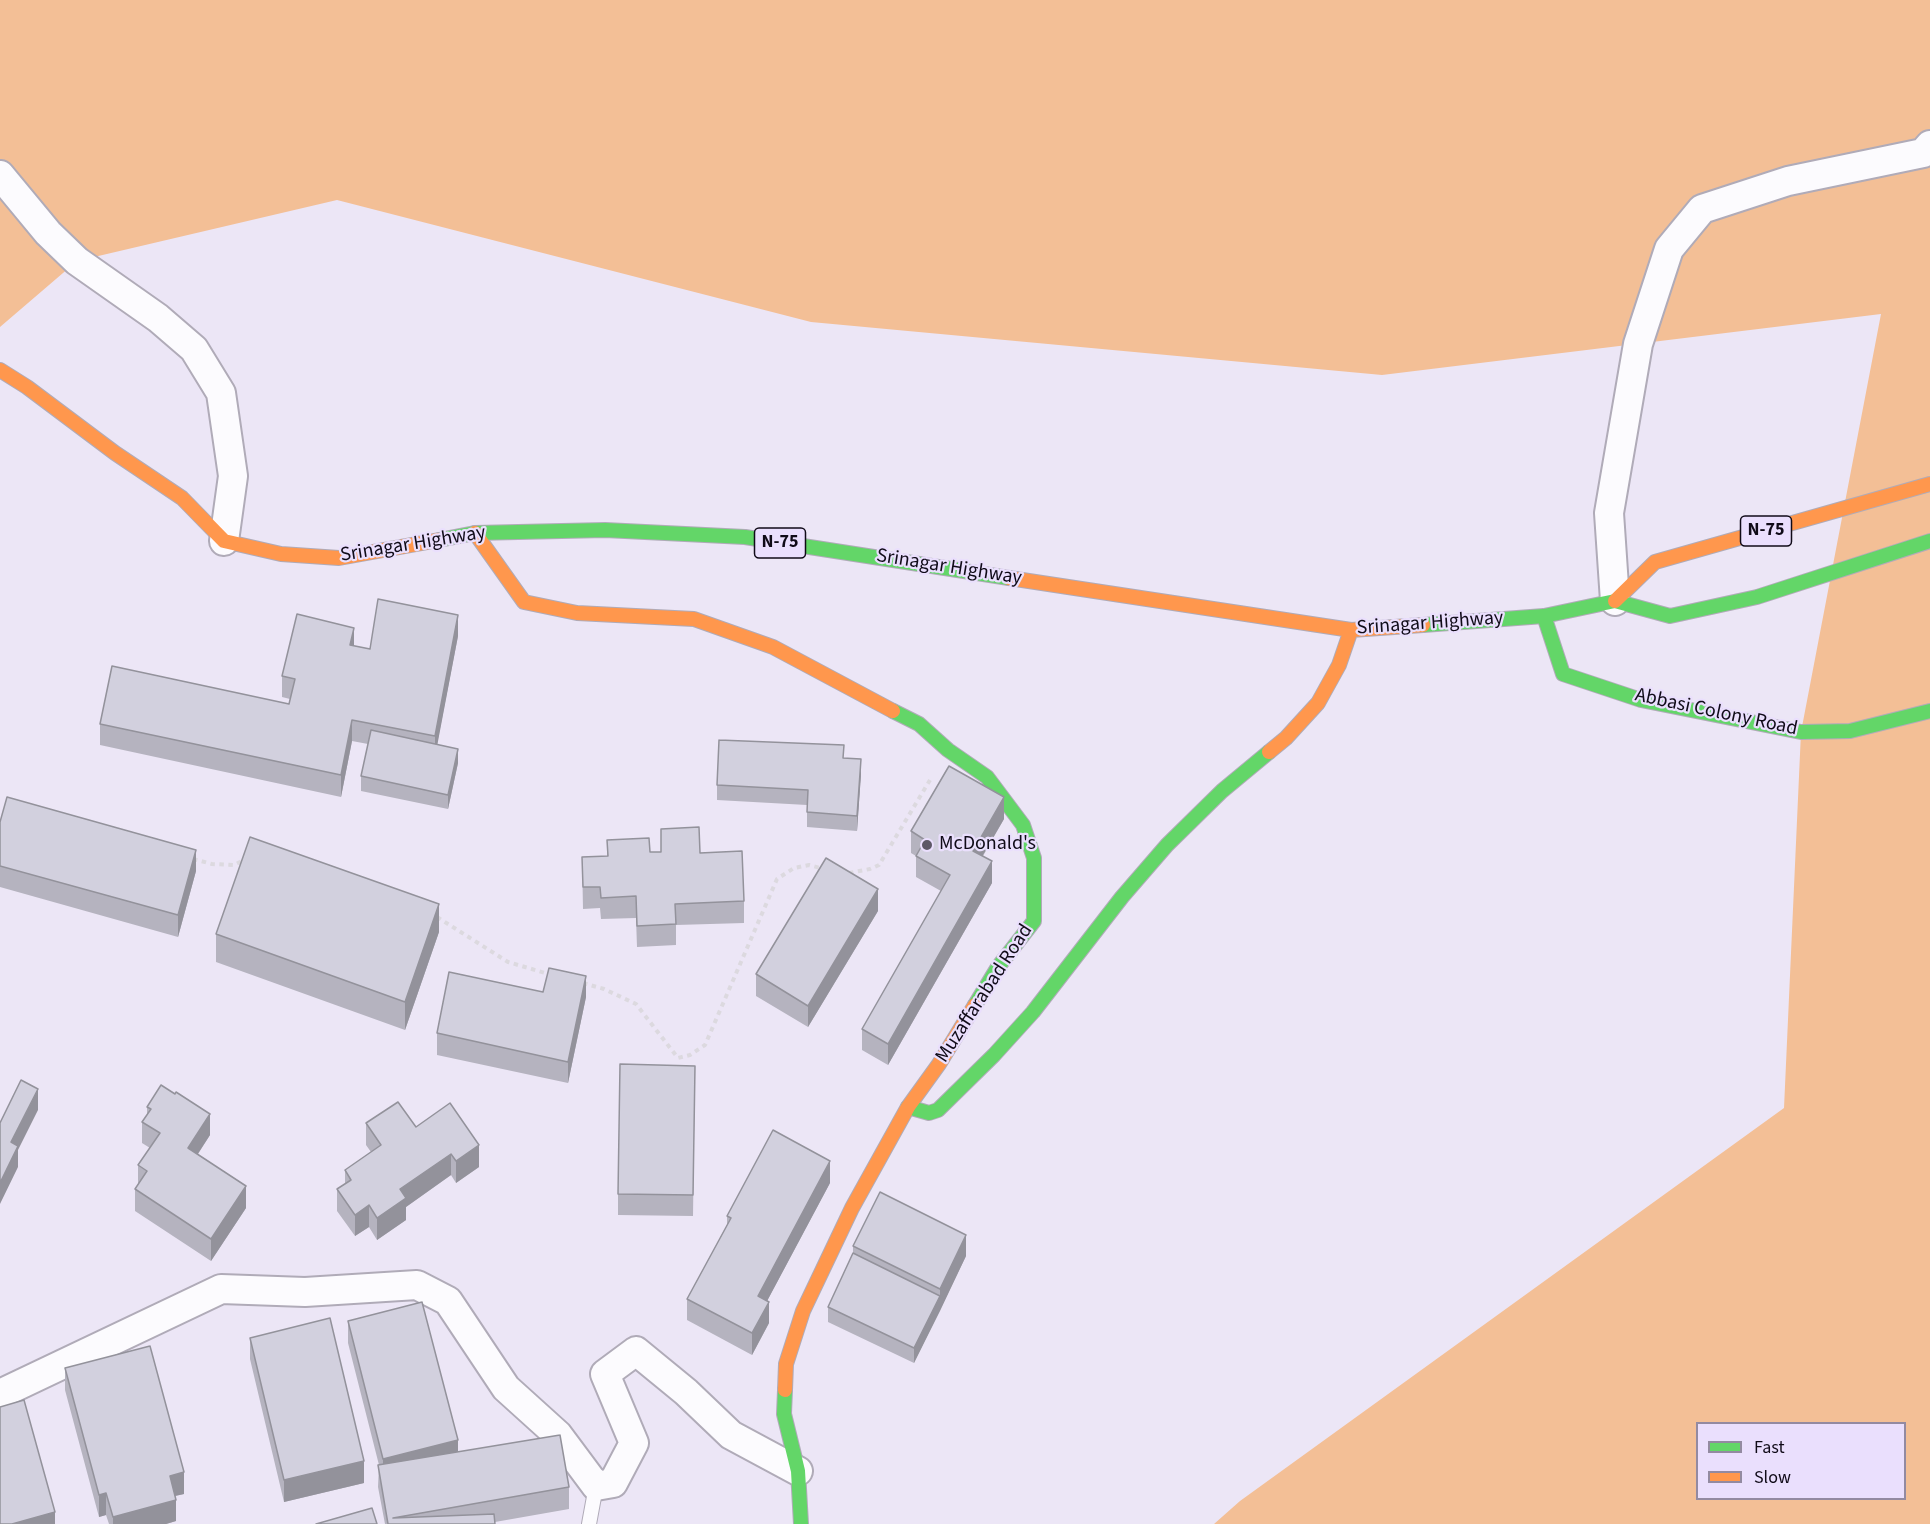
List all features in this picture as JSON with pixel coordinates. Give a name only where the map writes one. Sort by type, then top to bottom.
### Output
[{"type":"main road","points":[[0,370],[27,387],[115,453],[183,498],[224,540]]},
{"type":"main road","name":"N-75","points":[[1615,601],[1655,562],[1930,484]]},
{"type":"main road","name":"Srinagar Highway","points":[[224,540],[281,554],[339,558],[475,533],[605,530],[745,537],[1351,630],[1544,616],[1615,601]]},
{"type":"main road","name":"Muzaffarabad Road","points":[[475,533],[524,602],[577,613],[694,619],[773,647],[919,724],[948,750],[987,777],[1023,825],[1034,858],[1034,921],[998,967],[939,1064],[908,1107],[832,1248],[802,1311],[786,1364],[784,1414],[798,1471],[801,1524]]},
{"type":"main road","name":"N-75","points":[[1615,601],[1670,616],[1757,597],[1930,541]]},
{"type":"main road","name":"Abbasi Colony Road","points":[[1544,616],[1563,674],[1641,700],[1801,732],[1850,731],[1930,711]]},
{"type":"main road","points":[[908,1107],[929,1113],[938,1110],[994,1055],[1033,1012],[1122,897],[1167,844],[1222,791],[1286,738],[1318,703],[1339,665],[1351,630]]},
{"type":"street","points":[[1615,601],[1609,513],[1638,344],[1669,249],[1702,209],[1788,181],[1923,153],[1930,145]]},
{"type":"street","points":[[0,175],[48,233],[76,261],[158,318],[194,349],[221,393],[233,476],[224,540]]},
{"type":"street","points":[[0,1394],[221,1289],[305,1293],[417,1285],[448,1300],[506,1388],[558,1435],[596,1486],[614,1483],[634,1443],[605,1374],[636,1351],[686,1392],[731,1435],[798,1471]]},
{"type":"lane","points":[[589,1524],[596,1486]]},
{"type":"path","points":[[848,874],[879,865],[948,750]]},
{"type":"path","points":[[190,859],[234,866],[252,856]]},
{"type":"path","points":[[572,980],[604,989],[636,1004],[678,1058],[690,1055],[705,1045],[777,879],[794,868],[808,866],[828,870]]},
{"type":"path","points":[[435,915],[508,962],[562,977]]},
{"type":"shaded area","points":[[0,0],[1930,0],[1930,1524],[1214,1524],[1240,1501],[1784,1108],[1801,732],[1881,314],[1382,375],[811,322],[337,200],[77,261],[0,327]]},
{"type":"building","points":[[378,599],[458,615],[435,736],[352,720],[341,775],[100,724],[112,666],[289,704],[295,679],[282,676],[297,614],[354,628],[350,645],[370,649]]},
{"type":"building","points":[[371,730],[458,749],[448,795],[361,776]]},
{"type":"building","points":[[719,740],[844,745],[843,758],[861,759],[857,816],[807,812],[808,790],[717,785]]},
{"type":"building","points":[[949,766],[1004,797],[973,851],[992,861],[888,1044],[862,1029],[950,875],[916,856],[925,840],[911,831]]},
{"type":"building","points":[[7,797],[196,850],[178,915],[0,866],[0,822]]},
{"type":"building","points":[[699,827],[700,853],[742,851],[744,901],[675,904],[676,924],[637,926],[636,896],[601,898],[600,887],[583,887],[582,857],[608,856],[607,840],[649,838],[650,852],[661,852],[661,829]]},
{"type":"building","points":[[250,837],[439,904],[405,1002],[216,934]]},
{"type":"building","points":[[826,858],[878,889],[808,1006],[756,974]]},
{"type":"building","points":[[549,968],[586,976],[568,1062],[437,1033],[449,972],[543,992]]},
{"type":"building","points":[[620,1064],[695,1066],[693,1195],[618,1194]]},
{"type":"building","points":[[21,1080],[38,1089],[11,1142],[18,1146],[0,1183],[0,1123]]},
{"type":"building","points":[[161,1085],[210,1114],[188,1148],[246,1186],[211,1239],[135,1189],[147,1171],[138,1165],[160,1133],[142,1122],[151,1109],[147,1107]]},
{"type":"building","points":[[398,1102],[416,1127],[450,1103],[479,1145],[456,1161],[451,1154],[400,1189],[406,1198],[377,1218],[369,1205],[355,1215],[337,1189],[351,1180],[345,1170],[381,1145],[366,1123]]},
{"type":"building","points":[[773,1130],[830,1161],[758,1296],[769,1302],[752,1333],[687,1299],[731,1218],[727,1216]]},
{"type":"building","points":[[880,1192],[966,1235],[940,1289],[853,1246]]},
{"type":"building","points":[[853,1253],[940,1296],[914,1348],[828,1307]]},
{"type":"building","points":[[422,1302],[458,1440],[383,1459],[348,1321]]},
{"type":"building","points":[[330,1318],[364,1461],[284,1480],[250,1338]]},
{"type":"building","points":[[150,1346],[184,1472],[170,1476],[176,1500],[113,1517],[106,1493],[99,1495],[65,1368]]},
{"type":"building","points":[[24,1400],[55,1512],[12,1524],[0,1524],[0,1407]]},
{"type":"building","points":[[560,1435],[569,1487],[393,1518],[494,1514],[495,1524],[388,1524],[378,1465]]},
{"type":"building","points":[[372,1508],[377,1524],[316,1524]]},
{"type":"traffic: fast","points":[[439,540],[475,533],[605,530],[745,537],[1009,578]]},
{"type":"traffic: fast","points":[[1423,625],[1544,616],[1615,601],[1670,616],[1757,597],[1930,541]]},
{"type":"traffic: fast","points":[[1544,616],[1563,674],[1641,700],[1801,732],[1850,731],[1930,711]]},
{"type":"traffic: fast","points":[[893,711],[919,724],[948,750],[987,777],[1023,825],[1034,858],[1034,921],[998,967],[975,1005]]},
{"type":"traffic: fast","points":[[908,1107],[929,1113],[938,1110],[994,1055],[1033,1012],[1122,897],[1167,845],[1222,791],[1269,752]]},
{"type":"traffic: fast","points":[[785,1390],[784,1414],[798,1471],[801,1524]]},
{"type":"traffic: slow","points":[[0,370],[182,498],[224,541],[281,554],[339,558],[439,540]]},
{"type":"traffic: slow","points":[[1615,601],[1655,562],[1930,484]]},
{"type":"traffic: slow","points":[[475,533],[524,602],[577,613],[694,619],[773,647],[893,711]]},
{"type":"traffic: slow","points":[[1009,578],[1351,630],[1423,625]]},
{"type":"traffic: slow","points":[[1269,752],[1286,738],[1318,703],[1339,665],[1351,630]]},
{"type":"traffic: slow","points":[[785,1390],[786,1364],[803,1311],[852,1208],[908,1107],[939,1064],[975,1005]]},
{"type":"place","name":"McDonald's","points":[[927,845]]}]
